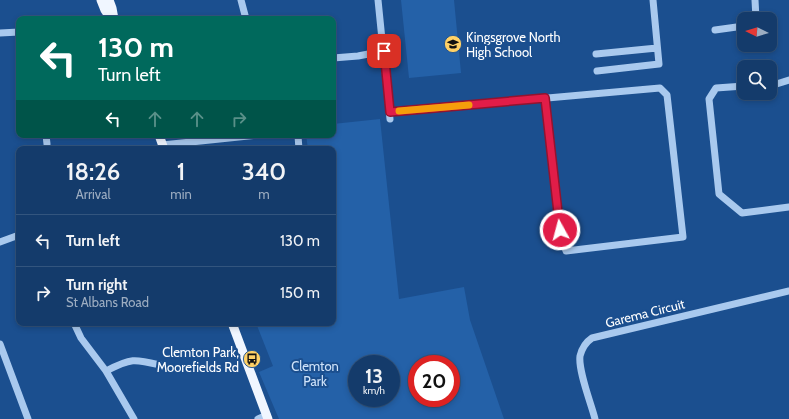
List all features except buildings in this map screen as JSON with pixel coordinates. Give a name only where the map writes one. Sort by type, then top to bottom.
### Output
[{"type":"main road","points":[[101,0],[104,10],[109,16]]},
{"type":"main road","points":[[109,0],[112,8],[112,16]]},
{"type":"main road","points":[[233,326],[264,418]]},
{"type":"street","points":[[241,0],[245,16]]},
{"type":"street","points":[[378,0],[390,116],[545,98],[660,88],[667,95],[683,237],[566,251],[560,230],[545,98]]},
{"type":"street","points":[[597,71],[659,64],[653,0]]},
{"type":"street","points":[[755,0],[756,12]]},
{"type":"street","points":[[715,30],[737,27]]},
{"type":"street","points":[[0,33],[16,32]]},
{"type":"street","points":[[596,54],[657,48]]},
{"type":"street","points":[[336,58],[358,56],[384,51]]},
{"type":"street","points":[[777,84],[789,80]]},
{"type":"street","points":[[737,86],[716,88],[709,99],[719,194],[742,213],[789,208]]},
{"type":"street","points":[[46,138],[47,144]]},
{"type":"street","points":[[171,146],[235,138]]},
{"type":"street","points":[[0,242],[16,236]]},
{"type":"street","name":"Garema Circuit","points":[[595,419],[580,362],[582,349],[592,338],[789,290]]},
{"type":"street","points":[[75,326],[81,338],[106,371],[134,419]]},
{"type":"street","points":[[0,344],[2,353],[28,419]]},
{"type":"street","points":[[106,371],[131,360],[143,360],[164,366]]},
{"type":"green space","points":[[401,0],[454,0],[461,73],[409,78]]},
{"type":"green space","name":"Clemton Park","points":[[380,119],[399,299],[464,287],[470,320],[504,419],[279,419],[259,372],[273,366],[257,326],[336,326],[336,146],[308,146],[306,138],[336,138],[336,124]]},
{"type":"slow traffic","points":[[399,111],[469,105]]},
{"type":"place","name":"Kingsgrove North High School","points":[[453,44]]},
{"type":"place","name":"Clemton Park, Moorefields Rd","points":[[252,359]]},
{"type":"route","points":[[384,51],[390,112],[545,98],[560,230]]}]
